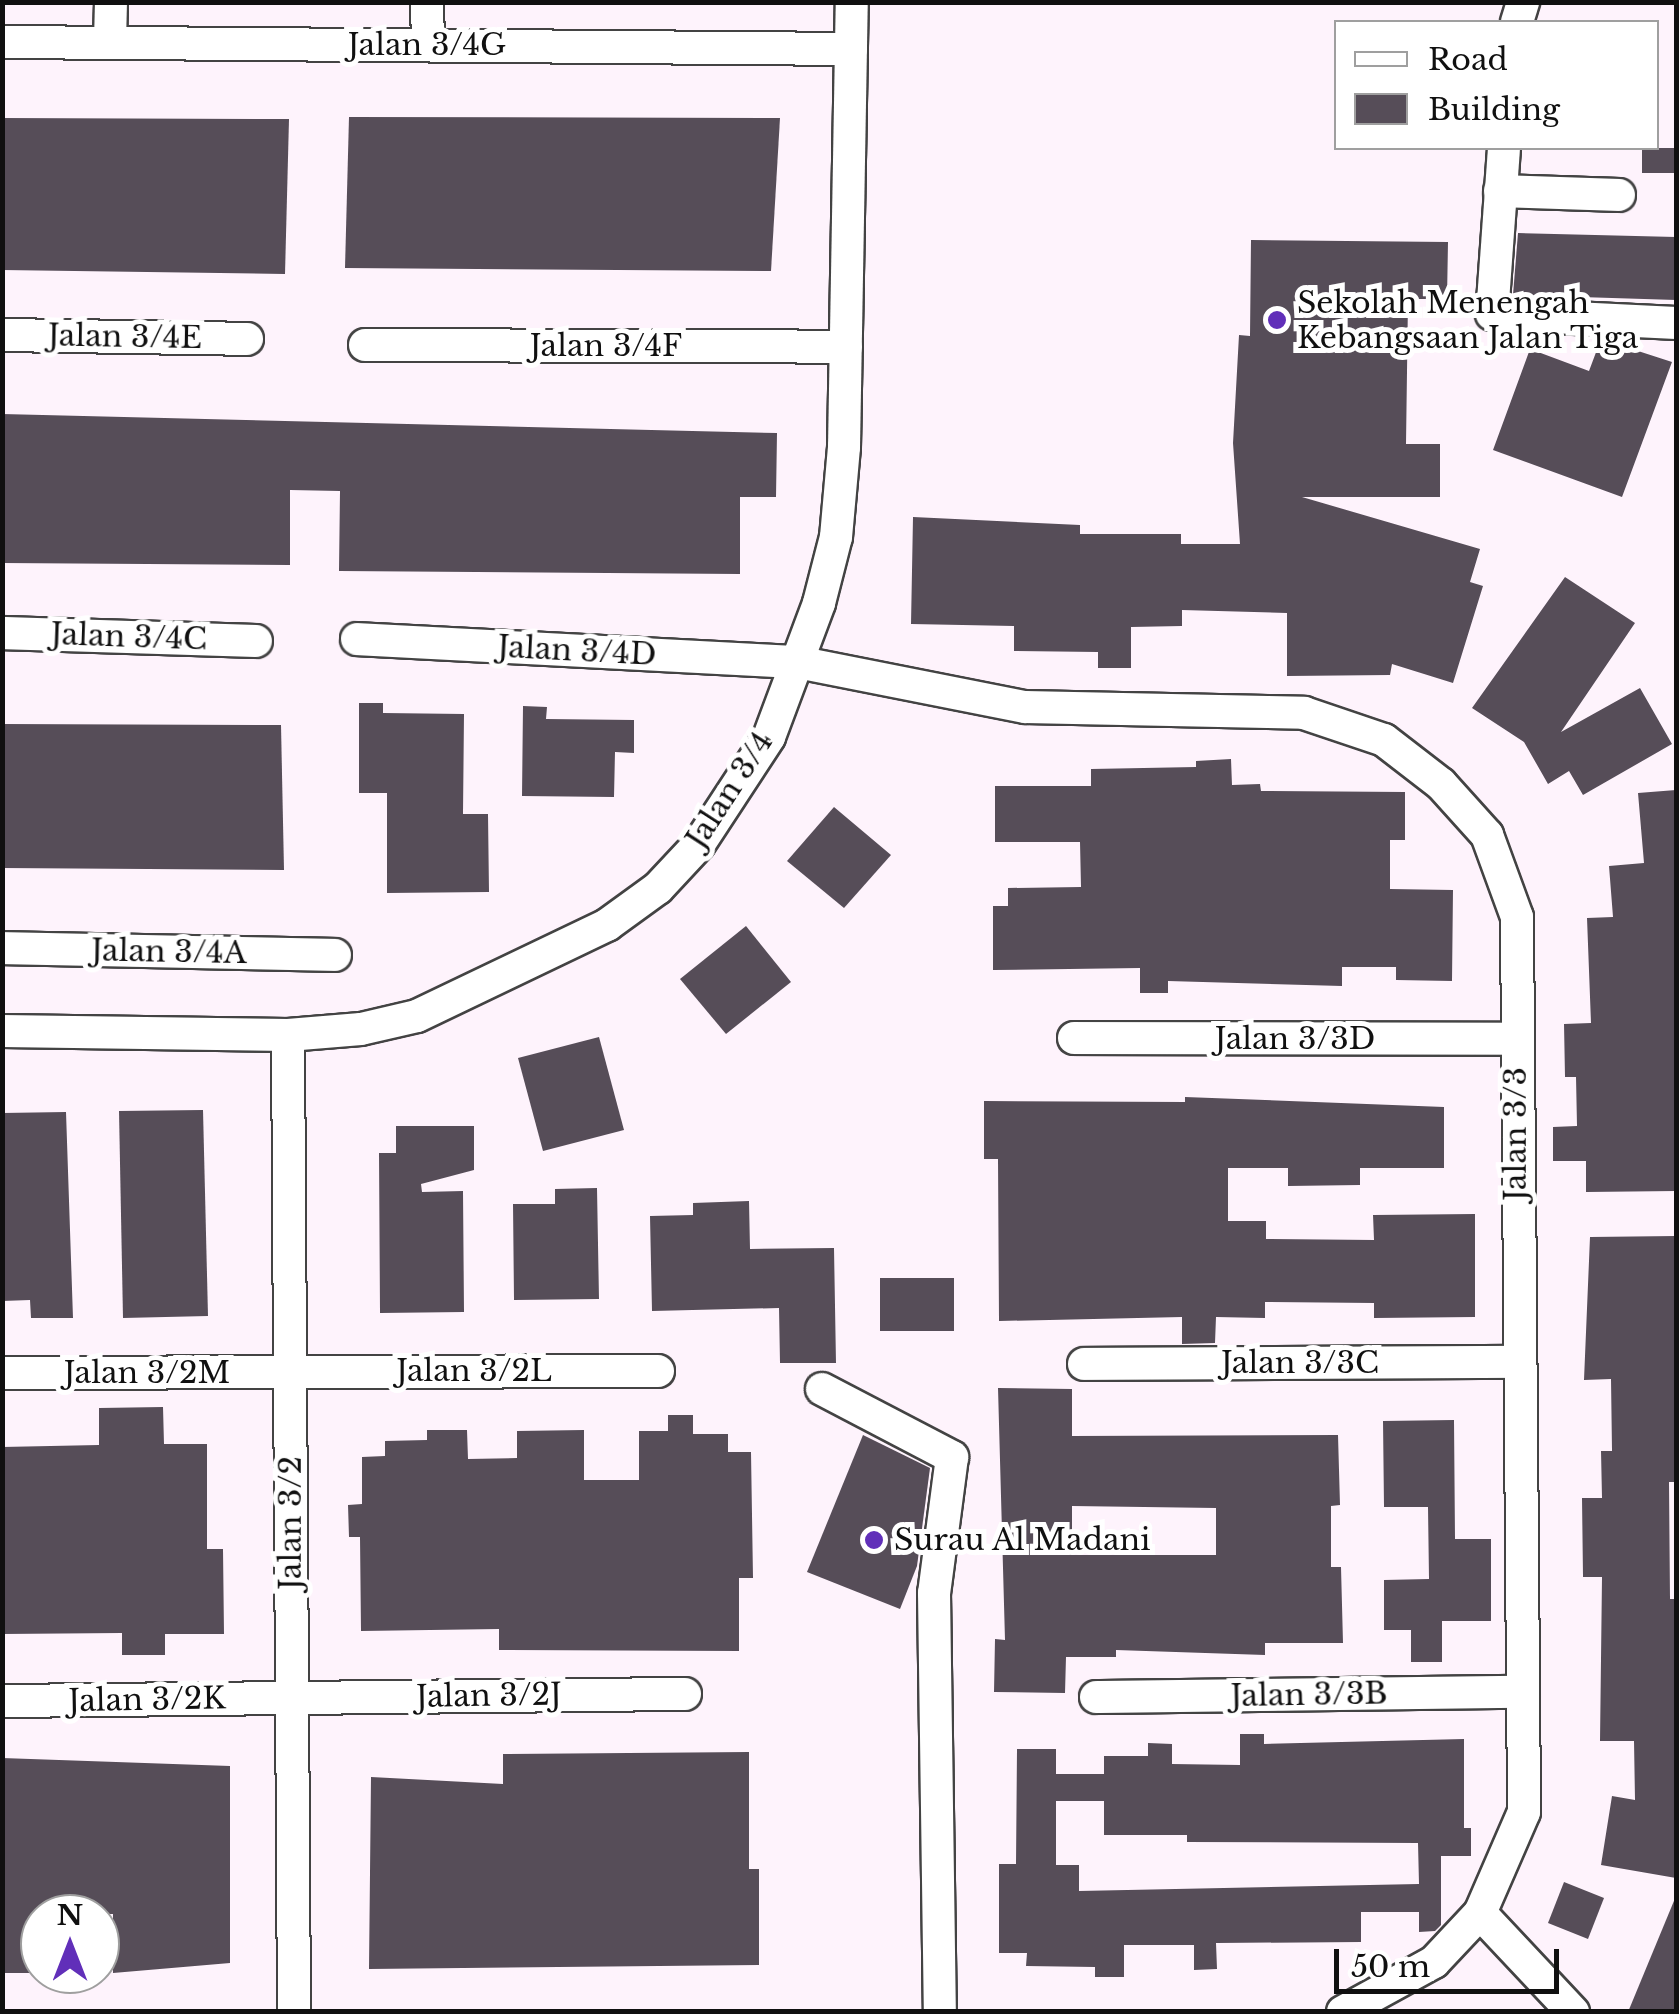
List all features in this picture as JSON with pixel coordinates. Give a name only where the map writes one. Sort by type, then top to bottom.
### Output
[{"type":"street","points":[[110,42],[111,2]]},
{"type":"street","points":[[427,2],[428,44]]},
{"type":"street","name":"Jalan 3/4","points":[[2,1031],[288,1034],[361,1029],[416,1016],[607,925],[658,888],[733,796],[769,737],[798,662],[836,537],[846,347],[852,2]]},
{"type":"street","name":"Jalan 3/4G","points":[[2,42],[851,49]]},
{"type":"street","points":[[1504,150],[1492,314],[1676,322]]},
{"type":"street","points":[[1500,192],[1619,195]]},
{"type":"street","name":"Jalan 3/4E","points":[[2,335],[248,339]]},
{"type":"street","name":"Jalan 3/4F","points":[[365,345],[846,347]]},
{"type":"street","name":"Jalan 3/4C","points":[[2,633],[256,641]]},
{"type":"street","name":"Jalan 3/4D","points":[[357,640],[798,662],[877,676]]},
{"type":"street","name":"Jalan 3/3","points":[[877,676],[1025,707],[1304,713],[1384,740],[1441,784],[1487,835],[1517,917],[1517,1362],[1524,1812],[1480,1913],[1434,1962],[1343,2012]]},
{"type":"street","name":"Jalan 3/4A","points":[[2,948],[336,955]]},
{"type":"street","name":"Jalan 3/2","points":[[288,1034],[294,2012]]},
{"type":"street","name":"Jalan 3/3D","points":[[1074,1038],[1515,1039]]},
{"type":"street","name":"Jalan 3/3C","points":[[1084,1364],[1517,1362]]},
{"type":"street","name":"Jalan 3/2L","points":[[291,1372],[658,1371]]},
{"type":"street","name":"Jalan 3/2M","points":[[2,1373],[291,1372]]},
{"type":"street","points":[[822,1388],[952,1457],[934,1592],[940,2012]]},
{"type":"street","name":"Jalan 3/3B","points":[[1096,1698],[1523,1692]]},
{"type":"street","name":"Jalan 3/2J","points":[[292,1698],[685,1694]]},
{"type":"street","name":"Jalan 3/2K","points":[[2,1701],[292,1698]]},
{"type":"street","points":[[1480,1913],[1572,2012]]},
{"type":"building","points":[[349,117],[780,118],[771,271],[345,268]]},
{"type":"building","points":[[2,118],[289,119],[285,274],[2,270]]},
{"type":"building","points":[[1676,148],[1676,173],[1642,173],[1642,150]]},
{"type":"building","points":[[1518,233],[1676,237],[1676,300],[1513,295]]},
{"type":"building","points":[[1251,240],[1448,242],[1447,299],[1408,299],[1406,444],[1440,444],[1440,497],[1302,497],[1480,549],[1470,582],[1483,586],[1453,683],[1392,664],[1390,675],[1287,676],[1287,613],[1182,610],[1182,626],[1131,627],[1131,668],[1098,668],[1098,652],[1014,651],[1014,626],[911,624],[913,517],[1080,525],[1080,534],[1181,534],[1181,544],[1240,544],[1233,443],[1239,335],[1250,336]]},
{"type":"building","points":[[1601,339],[1672,362],[1622,497],[1493,450],[1530,349],[1589,371]]},
{"type":"building","points":[[2,414],[777,433],[776,497],[740,497],[740,574],[339,571],[340,491],[290,490],[290,565],[2,563]]},
{"type":"building","points":[[1565,577],[1635,623],[1561,732],[1640,688],[1672,744],[1583,795],[1569,771],[1548,784],[1524,742],[1472,708]]},
{"type":"building","points":[[359,703],[383,703],[383,713],[464,714],[463,814],[488,814],[489,892],[387,893],[387,793],[359,793]]},
{"type":"building","points":[[523,706],[547,707],[546,719],[634,720],[634,753],[615,752],[614,797],[522,796]]},
{"type":"building","points":[[2,724],[281,725],[284,870],[2,868]]},
{"type":"building","points":[[1231,759],[1232,785],[1260,784],[1261,791],[1405,792],[1405,840],[1390,840],[1390,889],[1453,890],[1452,981],[1396,980],[1396,967],[1342,967],[1342,986],[1168,981],[1168,993],[1140,993],[1140,968],[993,970],[993,906],[1008,906],[1008,888],[1081,887],[1080,842],[995,842],[995,786],[1091,786],[1091,769],[1196,767],[1196,761]]},
{"type":"building","points":[[1676,790],[1676,1191],[1586,1192],[1586,1161],[1553,1161],[1553,1127],[1577,1126],[1576,1077],[1565,1077],[1564,1024],[1591,1023],[1587,918],[1613,917],[1609,866],[1644,863],[1638,793]]},
{"type":"building","points":[[834,807],[891,855],[844,908],[787,861]]},
{"type":"building","points":[[746,926],[791,982],[726,1034],[680,979]]},
{"type":"building","points":[[599,1037],[624,1130],[543,1151],[518,1058]]},
{"type":"building","points":[[1185,1097],[1444,1107],[1444,1168],[1360,1168],[1360,1185],[1288,1186],[1288,1168],[1228,1168],[1228,1221],[1266,1221],[1266,1239],[1374,1240],[1373,1215],[1475,1214],[1475,1317],[1374,1318],[1374,1303],[1265,1302],[1265,1318],[1216,1317],[1215,1343],[1182,1344],[1182,1317],[999,1321],[998,1159],[984,1159],[984,1101],[1185,1102]]},
{"type":"building","points":[[203,1110],[208,1316],[123,1318],[119,1111]]},
{"type":"building","points":[[66,1112],[73,1318],[31,1318],[30,1300],[2,1301],[2,1113]]},
{"type":"building","points":[[396,1126],[474,1126],[474,1170],[421,1184],[422,1192],[463,1191],[464,1312],[380,1313],[379,1153],[396,1153]]},
{"type":"building","points":[[597,1188],[599,1299],[514,1300],[513,1204],[555,1204],[555,1189]]},
{"type":"building","points":[[749,1201],[750,1249],[834,1248],[836,1363],[780,1363],[779,1308],[652,1311],[650,1216],[693,1215],[693,1203]]},
{"type":"building","points":[[1676,1236],[1676,1464],[1674,1482],[1669,1482],[1670,1599],[1676,1599],[1676,1878],[1601,1865],[1612,1796],[1635,1800],[1634,1741],[1600,1741],[1602,1577],[1583,1577],[1582,1498],[1602,1498],[1601,1451],[1612,1451],[1611,1379],[1584,1380],[1590,1237]]},
{"type":"building","points":[[880,1278],[954,1278],[954,1331],[880,1331]]},
{"type":"building","points":[[998,1388],[1072,1389],[1072,1436],[1338,1435],[1340,1505],[1331,1506],[1331,1567],[1341,1567],[1343,1643],[1265,1643],[1265,1655],[1116,1650],[1116,1657],[1066,1657],[1065,1693],[994,1692],[995,1639],[1005,1640]],"holes":[[[1072,1506],[1216,1508],[1216,1555],[1072,1555]]]},
{"type":"building","points":[[163,1407],[164,1444],[207,1444],[207,1549],[223,1549],[224,1634],[165,1634],[165,1655],[122,1655],[122,1633],[2,1634],[2,1447],[99,1445],[99,1408]]},
{"type":"building","points":[[668,1415],[693,1415],[693,1434],[728,1434],[728,1452],[751,1452],[753,1578],[739,1578],[739,1651],[499,1650],[499,1629],[361,1631],[360,1537],[349,1537],[348,1505],[362,1504],[362,1457],[385,1456],[385,1441],[427,1440],[427,1430],[467,1430],[468,1459],[517,1458],[517,1431],[584,1430],[584,1480],[639,1480],[639,1431],[668,1431]]},
{"type":"building","points":[[1454,1420],[1455,1539],[1491,1539],[1491,1621],[1442,1621],[1442,1662],[1411,1662],[1411,1630],[1384,1630],[1384,1580],[1429,1579],[1428,1507],[1384,1507],[1383,1421]]},
{"type":"building","name":"Surau Al Madani","points":[[863,1435],[930,1468],[917,1566],[900,1609],[807,1572]]},
{"type":"building","points":[[1240,1734],[1264,1734],[1264,1744],[1464,1739],[1464,1828],[1471,1828],[1471,1856],[1441,1856],[1441,1925],[1435,1931],[1419,1932],[1419,1912],[1361,1912],[1361,1942],[1216,1943],[1217,1969],[1194,1970],[1194,1945],[1124,1945],[1124,1977],[1095,1977],[1095,1967],[1026,1966],[1027,1953],[999,1953],[999,1864],[1016,1864],[1017,1749],[1056,1749],[1056,1774],[1104,1774],[1104,1756],[1148,1756],[1148,1743],[1172,1744],[1172,1764],[1240,1765]],"holes":[[[1056,1801],[1104,1801],[1104,1835],[1187,1835],[1187,1842],[1418,1843],[1419,1884],[1079,1891],[1079,1865],[1056,1865]]]},
{"type":"building","points":[[749,1752],[749,1869],[759,1869],[759,1965],[369,1969],[371,1777],[503,1784],[503,1754]]},
{"type":"building","points":[[2,1758],[230,1766],[230,1963],[120,1972],[120,1894],[20,1894],[20,1973],[2,1973]]},
{"type":"building","points":[[1564,1882],[1604,1898],[1588,1939],[1548,1923]]},
{"type":"building","points":[[1676,1896],[1676,2012],[1628,2012]]},
{"type":"place","name":"Sekolah Menengah Kebangsaan Jalan Tiga","points":[[1277,320]]},
{"type":"place","name":"Surau Al Madani","points":[[874,1540]]}]
